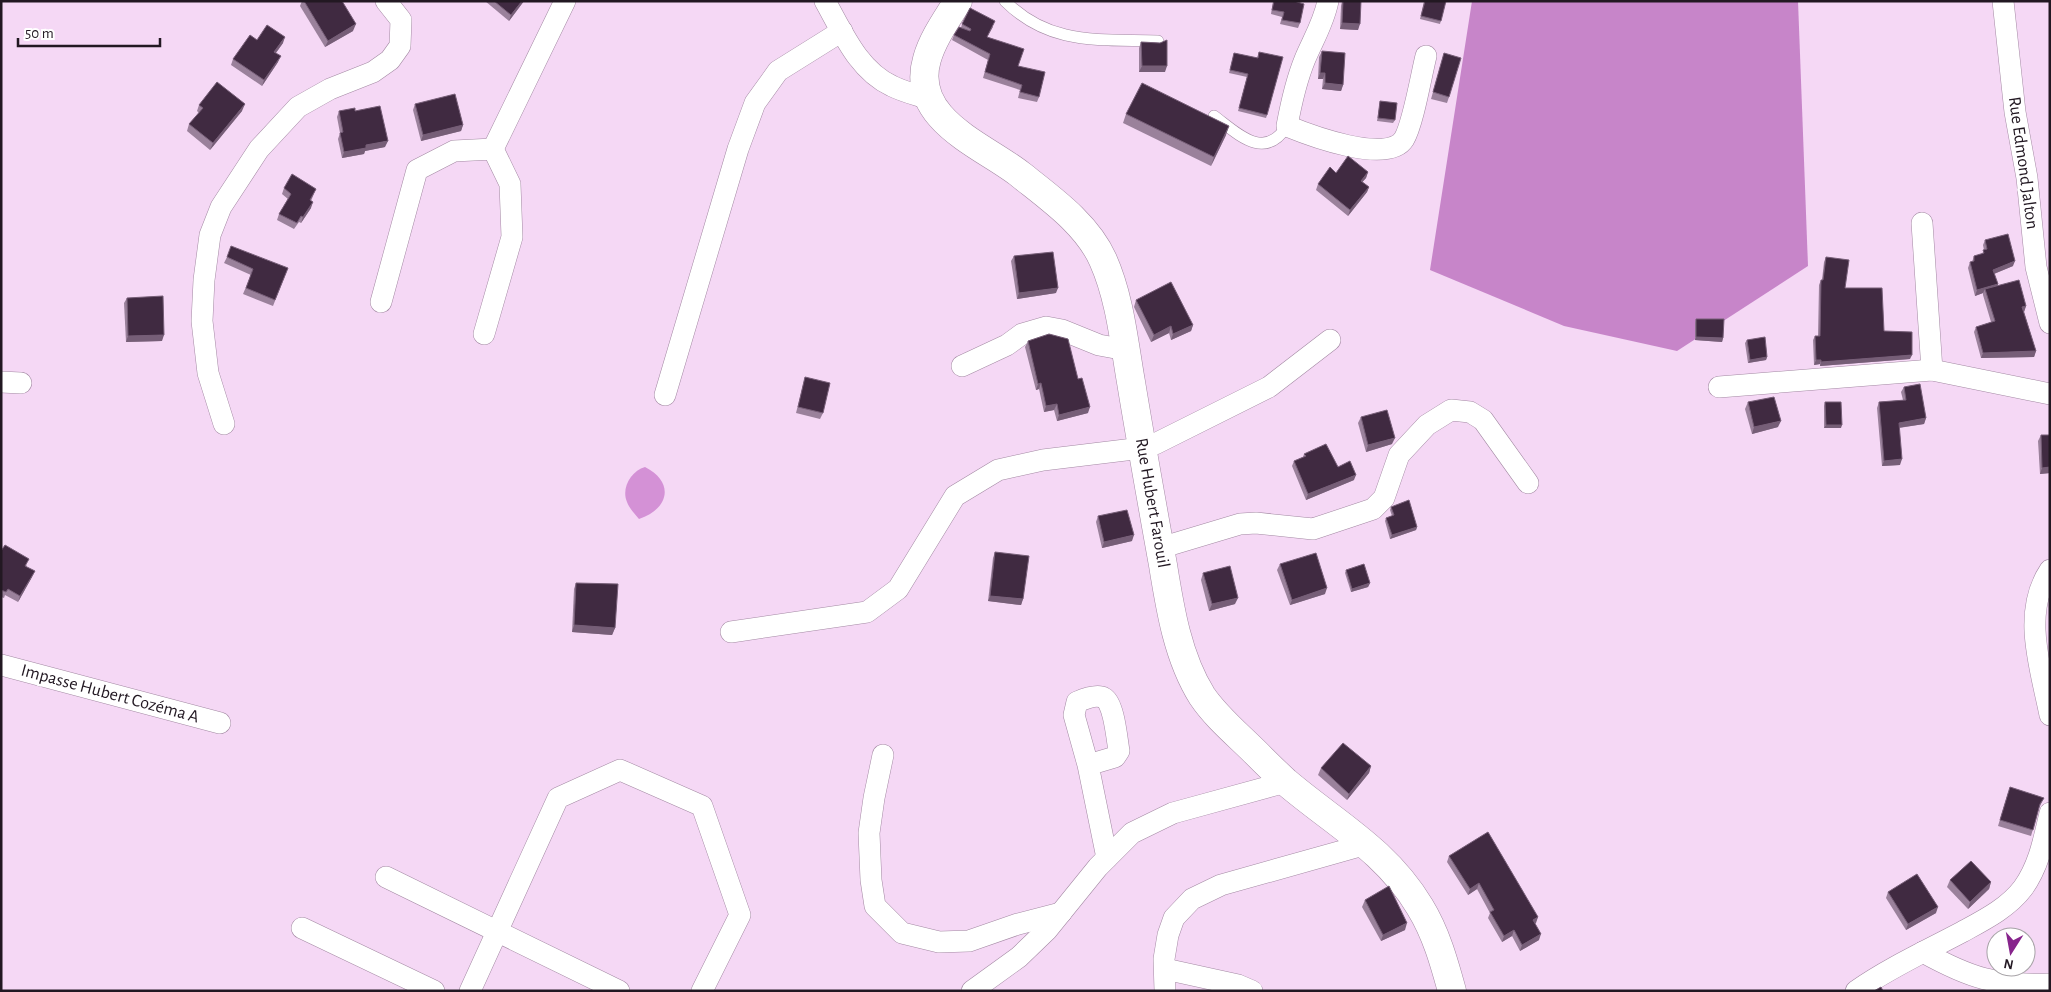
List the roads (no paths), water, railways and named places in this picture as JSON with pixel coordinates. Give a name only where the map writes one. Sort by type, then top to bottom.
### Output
[{"type":"street","points":[[224,424],[208,374],[202,322],[204,280],[210,235],[221,207],[259,149],[298,107],[330,89],[373,72],[390,60],[400,46],[401,20],[386,1]]},
{"type":"street","points":[[493,149],[565,1]]},
{"type":"street","points":[[825,1],[858,58],[871,73],[892,86],[929,99]]},
{"type":"street","name":"Rue Hubert Farouil","points":[[958,1],[941,29],[926,60],[925,80],[929,99],[940,118],[968,141],[1019,173],[1082,226],[1102,258],[1112,284],[1126,350],[1171,614],[1190,672],[1203,698],[1234,732],[1286,782],[1367,844],[1398,877],[1420,908],[1439,946],[1452,991]]},
{"type":"street","points":[[1328,1],[1325,15],[1304,61],[1292,97],[1287,126],[1312,136],[1362,148],[1387,150],[1397,146],[1404,139],[1409,126],[1426,56]]},
{"type":"street","name":"Rue Edmond Jalton","points":[[2003,1],[2015,112],[2027,178],[2036,267],[2050,323]]},
{"type":"street","points":[[665,395],[738,149],[755,103],[778,71],[842,31]]},
{"type":"street","points":[[380,302],[417,170],[454,151],[493,149]]},
{"type":"street","points":[[484,334],[512,237],[510,184],[493,149]]},
{"type":"street","points":[[1922,223],[1932,370]]},
{"type":"street","points":[[962,366],[1007,346],[1022,334],[1046,327],[1062,330],[1099,345],[1126,350]]},
{"type":"street","points":[[731,632],[867,612],[898,589],[955,496],[998,470],[1043,460],[1142,448],[1198,424],[1269,387],[1330,340]]},
{"type":"street","points":[[1719,387],[1932,370],[2050,394]]},
{"type":"street","points":[[1160,548],[1240,524],[1313,529],[1373,509],[1384,498],[1399,455],[1427,425],[1451,410],[1470,412],[1483,420],[1528,483]]},
{"type":"street","points":[[2050,570],[2038,593],[2034,610],[2034,629],[2050,716]]},
{"type":"street","name":"Impasse Hubert Cozéma A","points":[[1,665],[220,723]]},
{"type":"street","points":[[883,755],[869,833],[871,880],[875,906],[902,933],[939,942],[969,941],[1018,924],[1061,913]]},
{"type":"street","points":[[1088,765],[1107,858]]},
{"type":"street","points":[[470,991],[558,798],[620,770],[702,806],[740,915],[702,991]]},
{"type":"street","points":[[972,991],[1019,956],[1047,930],[1107,858],[1132,833],[1173,813],[1286,782]]},
{"type":"street","points":[[1856,991],[1987,918],[2007,904],[2023,888],[2041,851],[2050,813]]},
{"type":"street","points":[[1165,991],[1168,935],[1174,918],[1192,899],[1221,885],[1367,844]]},
{"type":"street","points":[[386,877],[619,991]]},
{"type":"street","points":[[302,928],[434,991]]},
{"type":"street","points":[[1923,952],[1957,970],[1989,981],[2019,985],[2050,984]]},
{"type":"street","points":[[1165,969],[1238,985],[1252,991]]},
{"type":"lane","points":[[1005,1],[1029,21],[1056,34],[1086,38],[1158,41]]},
{"type":"lane","points":[[1214,116],[1250,142],[1260,144],[1272,141],[1281,135],[1287,126]]}]
